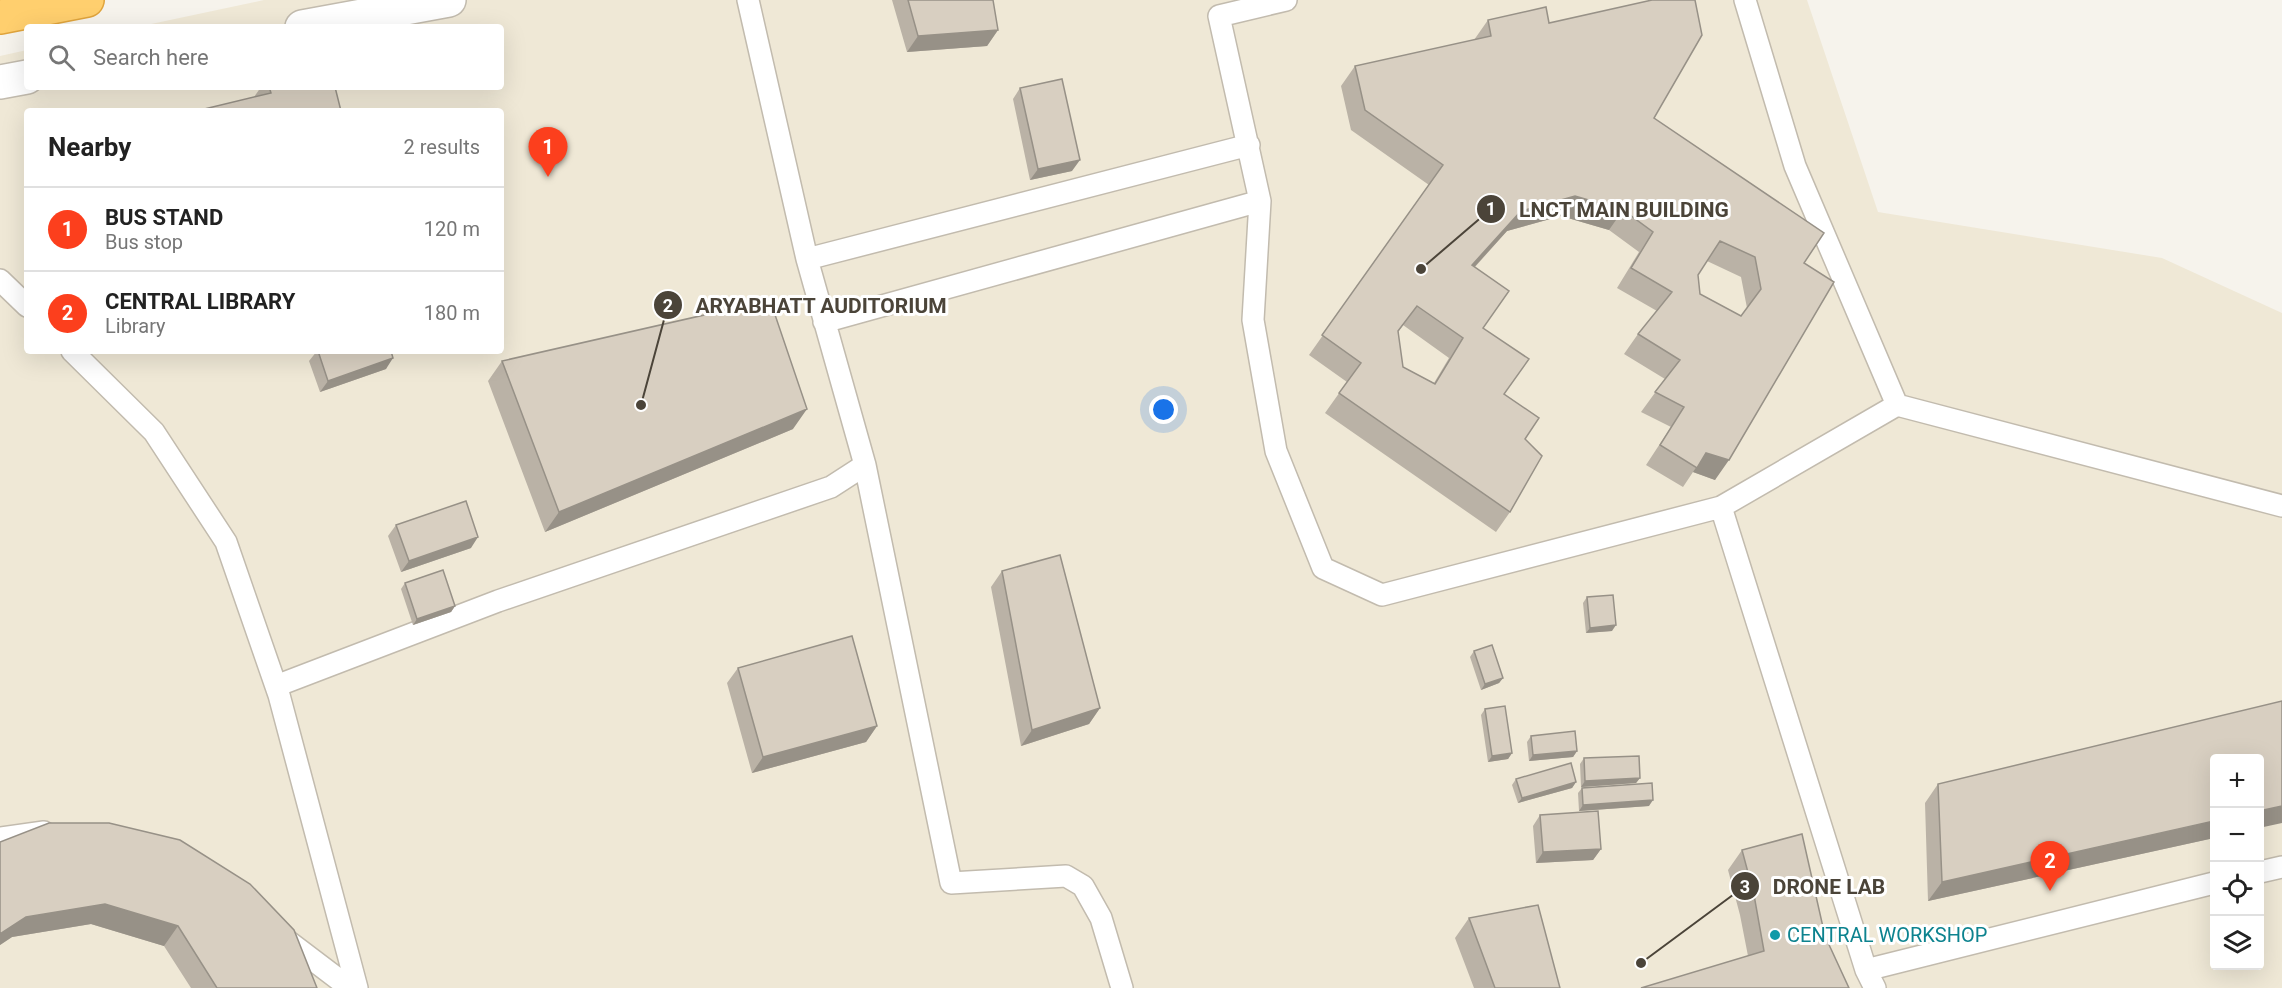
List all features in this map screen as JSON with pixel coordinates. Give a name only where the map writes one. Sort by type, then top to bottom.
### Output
[{"type":"highway","points":[[0,16],[87,0]]},
{"type":"street","points":[[318,24],[449,0]]},
{"type":"street","points":[[0,82],[24,78]]},
{"type":"lane","points":[[748,0],[807,259],[865,465],[951,883],[1066,876],[1083,886],[1101,918],[1122,988]]},
{"type":"lane","points":[[1286,0],[1219,16],[1260,201],[1253,321],[1276,451],[1323,568],[1382,595],[1721,507],[1897,405],[2282,506]]},
{"type":"lane","points":[[1745,0],[1795,166],[1897,405]]},
{"type":"lane","points":[[807,259],[1249,145]]},
{"type":"lane","points":[[824,322],[1260,201]]},
{"type":"lane","points":[[0,280],[24,303]]},
{"type":"lane","points":[[75,354],[154,432],[226,542],[276,686],[357,988]]},
{"type":"lane","points":[[276,686],[498,601],[831,487],[865,465]]},
{"type":"lane","points":[[1721,507],[1870,979],[2210,884]]},
{"type":"lane","points":[[0,838],[59,830]]},
{"type":"lane","points":[[2264,871],[2282,867]]},
{"type":"lane","points":[[265,924],[350,988]]},
{"type":"shaded area","points":[[264,0],[1807,0],[1878,212],[2162,258],[2282,313],[2282,988],[0,988],[0,56],[24,51],[24,90],[504,90],[504,24],[151,24]]},
{"type":"building","points":[[908,0],[993,0],[998,30],[918,36]]},
{"type":"building","points":[[1652,0],[1695,0],[1702,35],[1654,118],[1824,233],[1804,263],[1834,282],[1729,460],[1706,453],[1697,468],[1660,445],[1684,407],[1655,392],[1680,360],[1638,334],[1672,292],[1631,268],[1653,232],[1623,210],[1575,196],[1521,211],[1472,265],[1509,291],[1483,328],[1529,359],[1504,394],[1539,418],[1525,439],[1542,456],[1510,512],[1339,393],[1361,363],[1322,335],[1443,165],[1365,110],[1355,66],[1491,36],[1488,20],[1546,7],[1549,23]],"holes":[[[1720,241],[1755,257],[1761,289],[1741,316],[1700,294],[1698,275]],[[1417,306],[1463,338],[1435,384],[1403,367],[1398,331]]]},
{"type":"building","points":[[1062,79],[1080,160],[1038,169],[1020,88]]},
{"type":"building","points":[[270,90],[336,90],[340,108],[208,108],[271,93]]},
{"type":"building","points":[[770,300],[807,409],[559,512],[502,361]]},
{"type":"building","points":[[319,354],[392,354],[393,358],[328,381]]},
{"type":"building","points":[[466,501],[478,537],[409,561],[396,525]]},
{"type":"building","points":[[1060,555],[1100,708],[1032,730],[1002,571]]},
{"type":"building","points":[[443,570],[455,606],[417,619],[405,583]]},
{"type":"building","points":[[1613,595],[1616,625],[1590,628],[1587,597]]},
{"type":"building","points":[[852,636],[877,726],[763,757],[738,668]]},
{"type":"building","points":[[1492,645],[1503,678],[1485,684],[1474,651]]},
{"type":"building","points":[[2282,701],[2282,806],[2264,810],[2264,754],[2210,754],[2210,822],[1942,882],[1938,784]]},
{"type":"building","points":[[1505,706],[1512,753],[1492,756],[1485,709]]},
{"type":"building","points":[[1575,731],[1577,751],[1533,755],[1531,736]]},
{"type":"building","points":[[1639,756],[1640,778],[1585,781],[1584,758]]},
{"type":"building","points":[[1571,763],[1576,782],[1522,798],[1516,779]]},
{"type":"building","points":[[1652,783],[1653,800],[1583,805],[1582,788]]},
{"type":"building","points":[[1598,811],[1601,849],[1543,852],[1540,815]]},
{"type":"building","points":[[49,823],[109,823],[180,840],[250,884],[294,930],[317,988],[217,988],[178,926],[105,904],[26,917],[0,934],[0,842]]},
{"type":"building","points":[[1802,834],[1825,936],[1849,988],[1641,988],[1764,951],[1754,895],[1742,850]]},
{"type":"building","points":[[1538,905],[1560,988],[1495,988],[1469,918]]},
{"type":"place","name":"BUS STAND","points":[[548,177]]},
{"type":"place","name":"LNCT MAIN BUILDING","points":[[1421,269]]},
{"type":"place","name":"ARYABHATT AUDITORIUM","points":[[641,405]]},
{"type":"place","name":"CENTRAL LIBRARY","points":[[2050,891]]},
{"type":"place","name":"CENTRAL WORKSHOP","points":[[1775,935]]},
{"type":"place","name":"DRONE LAB","points":[[1641,963]]}]
